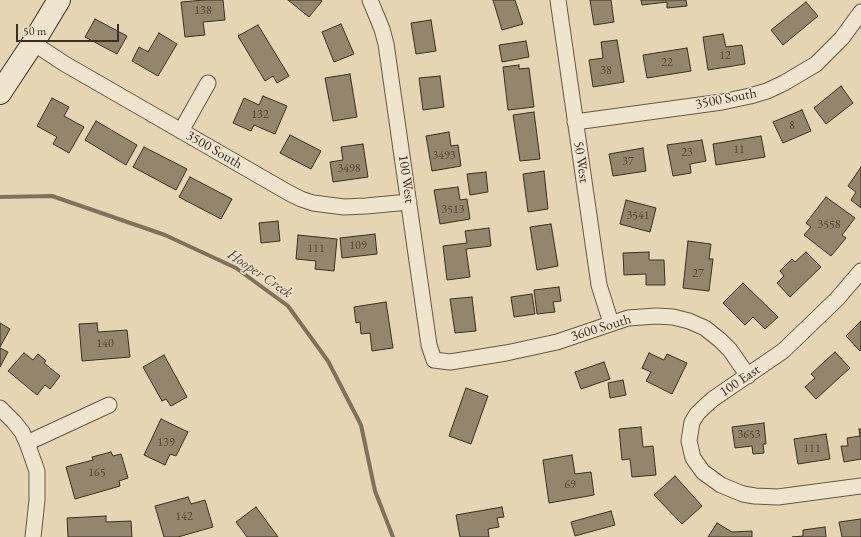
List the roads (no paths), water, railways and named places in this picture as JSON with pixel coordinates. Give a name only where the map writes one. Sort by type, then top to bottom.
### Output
[{"type":"street","points":[[0,93],[59,0]]},
{"type":"street","name":"100 West","points":[[370,0],[380,22],[386,44],[429,345],[434,360]]},
{"type":"street","name":"50 West","points":[[558,0],[599,285],[610,323]]},
{"type":"street","name":"3500 South","points":[[576,122],[732,100],[767,91],[795,78],[816,64],[830,52],[857,18]]},
{"type":"street","name":"3500 South","points":[[33,43],[65,64],[289,194],[313,203],[352,207],[409,202]]},
{"type":"street","points":[[181,131],[208,83]]},
{"type":"street","name":"100 East","points":[[861,270],[837,299],[787,348],[713,399],[697,414],[692,422],[689,441],[693,458],[704,472],[721,485],[743,494],[778,497],[861,486]]},
{"type":"street","name":"3600 South","points":[[434,360],[450,362],[506,353],[557,342],[628,318],[656,316],[673,317],[689,321],[705,328],[730,350],[748,376]]},
{"type":"street","points":[[27,443],[109,405]]},
{"type":"street","points":[[0,408],[14,422],[27,443],[37,471],[38,484],[33,537]]},
{"type":"waterway","name":"Hooper Creek","points":[[0,197],[52,196],[165,235],[236,268],[288,306],[328,361],[361,425],[375,491],[393,537]]}]
